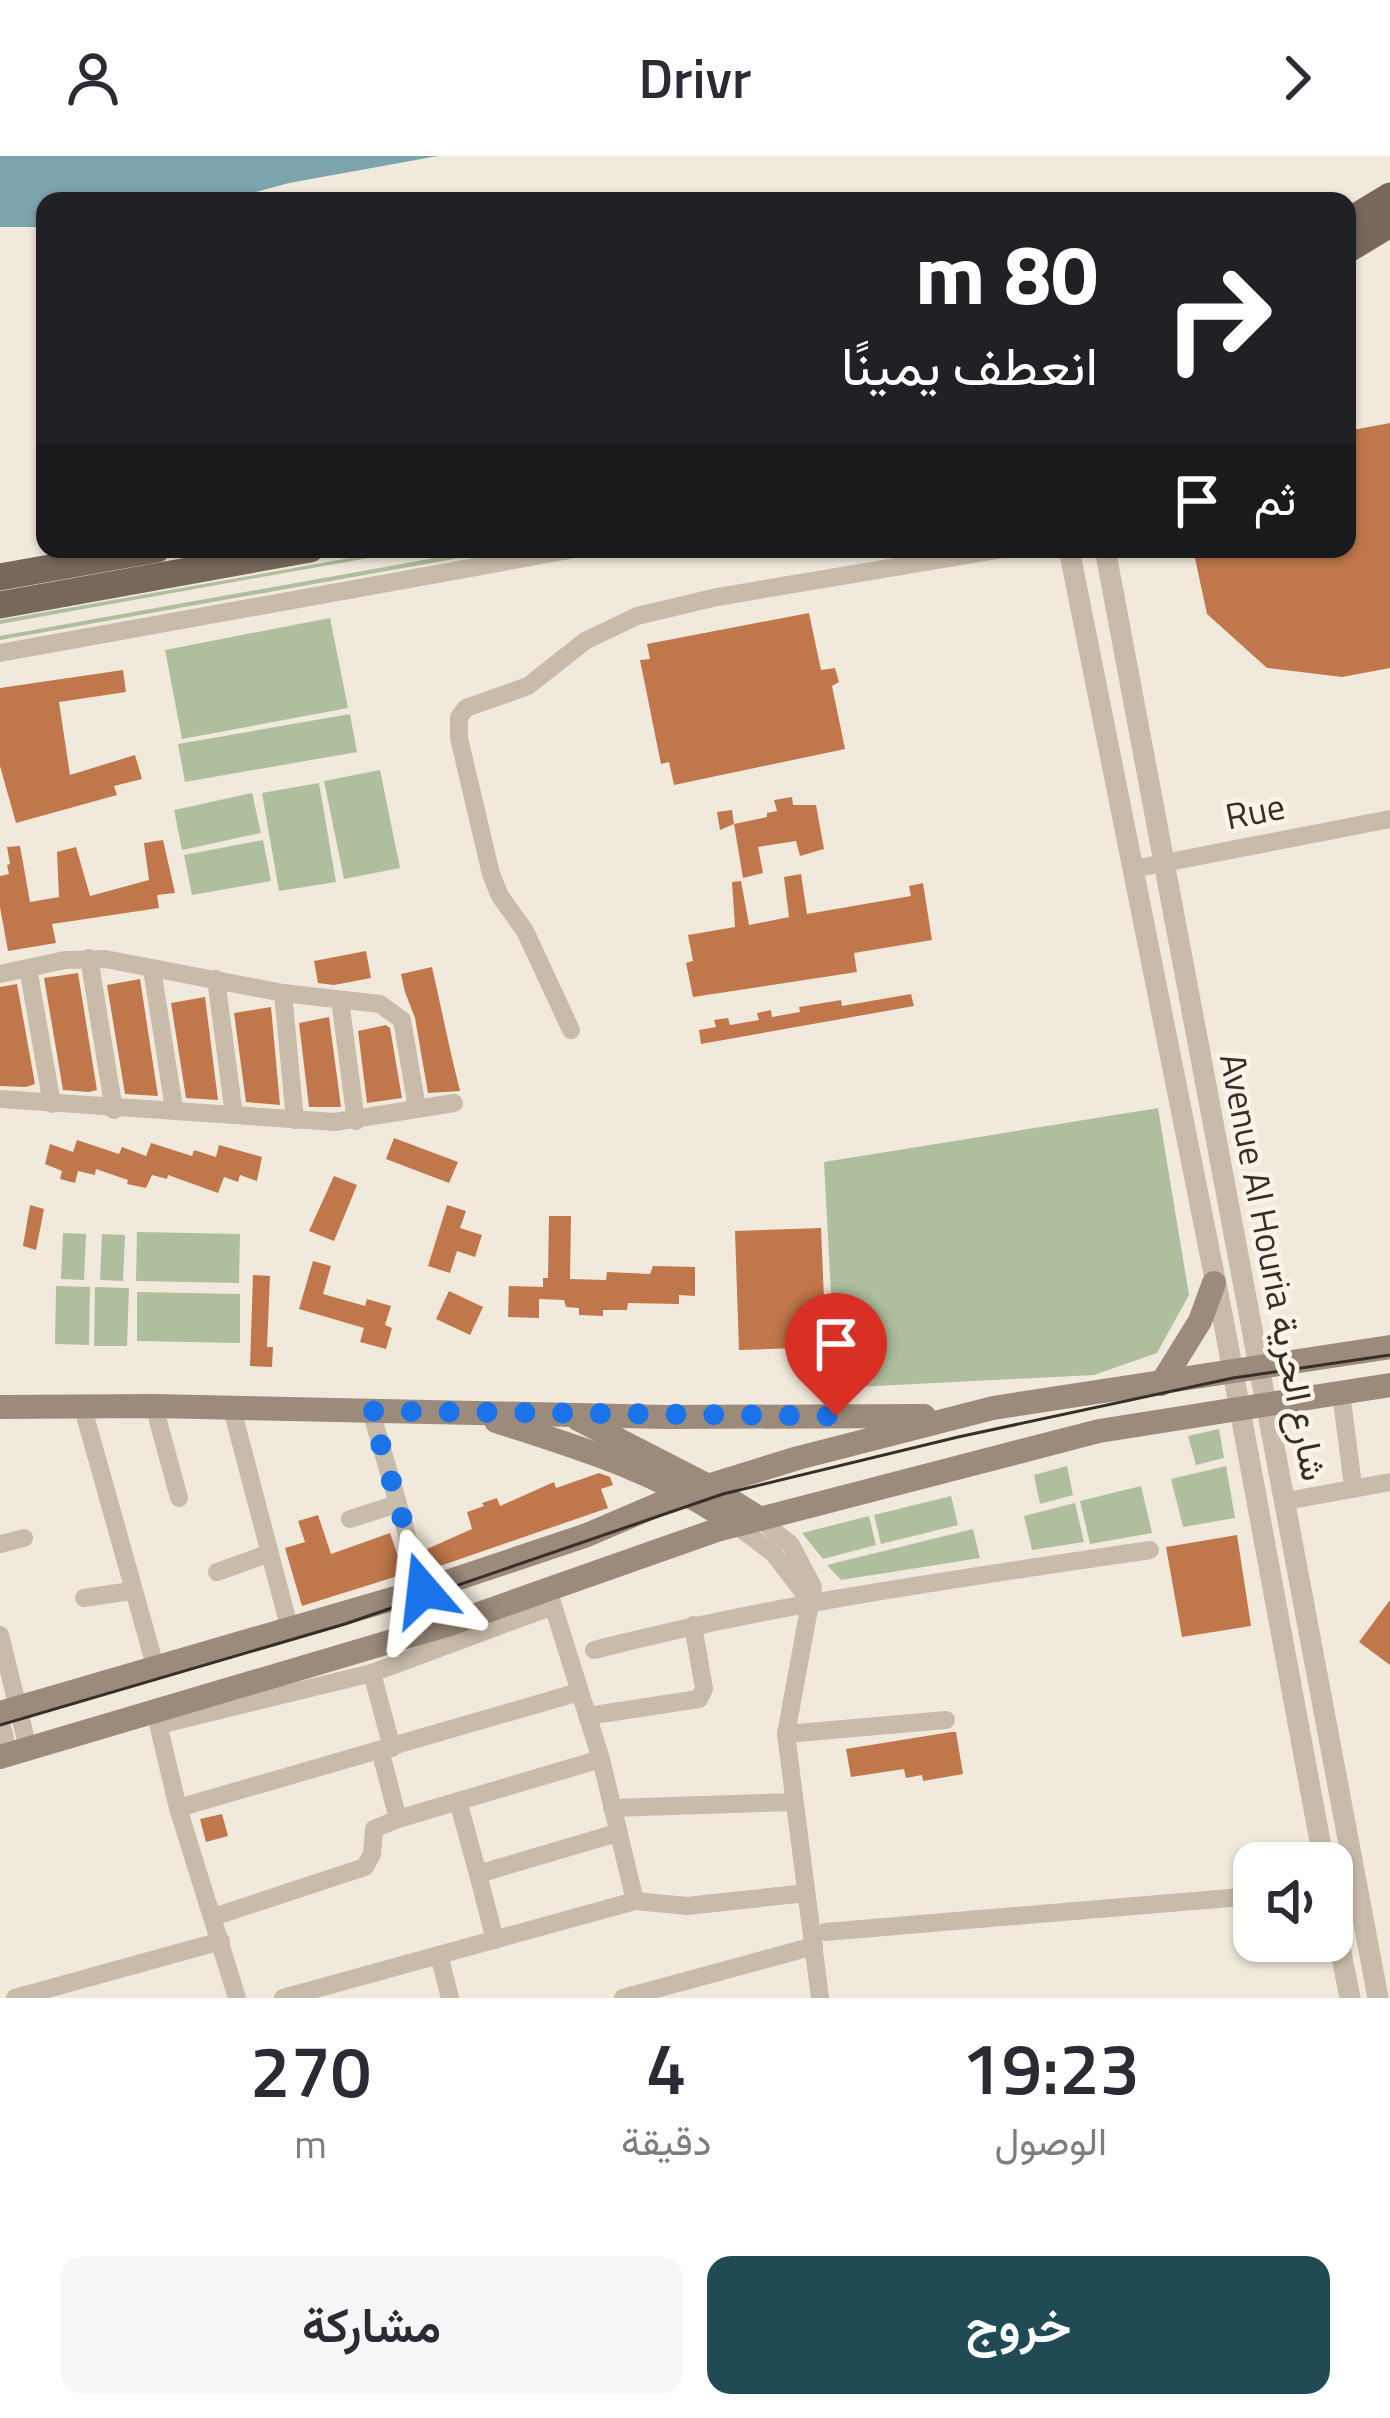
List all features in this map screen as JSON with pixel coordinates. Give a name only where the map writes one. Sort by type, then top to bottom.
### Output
[{"type":"main road","points":[[1356,217],[1390,196]]},
{"type":"main road","points":[[1356,245],[1390,224]]},
{"type":"main road","points":[[0,577],[107,558]]},
{"type":"main road","points":[[0,604],[259,558]]},
{"type":"main road","points":[[1161,1384],[1200,1322],[1214,1283]]},
{"type":"main road","points":[[6,1714],[423,1590],[587,1535],[697,1489],[962,1416],[1390,1347]]},
{"type":"main road","points":[[12,1753],[157,1718],[450,1624],[551,1598],[748,1522],[1099,1432],[1390,1385]]},
{"type":"main road","points":[[0,1407],[962,1416]]},
{"type":"main road","points":[[471,1413],[697,1489]]},
{"type":"main road","points":[[570,1414],[748,1522]]},
{"type":"street","points":[[0,653],[525,558]]},
{"type":"street","points":[[572,1030],[525,931],[491,874],[460,738],[459,717],[466,708],[528,686],[585,641],[637,616],[717,597],[949,558]]},
{"type":"street","name":"Avenue Al Houria شارع الحرية","points":[[1071,558],[1320,1842]]},
{"type":"street","name":"Avenue Al Houria شارع الحرية","points":[[1107,558],[1378,1998]]},
{"type":"street","name":"Rue","points":[[1132,868],[1390,819]]},
{"type":"street","points":[[89,958],[115,1110]]},
{"type":"street","points":[[0,974],[89,958],[283,993],[380,1004],[402,1020],[417,1108]]},
{"type":"street","points":[[28,968],[52,1104]]},
{"type":"street","points":[[152,970],[174,1108]]},
{"type":"street","points":[[216,979],[234,1115]]},
{"type":"street","points":[[283,993],[295,1120]]},
{"type":"street","points":[[340,1000],[356,1121]]},
{"type":"street","points":[[0,1100],[356,1121],[454,1103]]},
{"type":"street","points":[[1341,1393],[1353,1486]]},
{"type":"street","points":[[82,1405],[156,1669]]},
{"type":"street","points":[[154,1406],[179,1498]]},
{"type":"street","points":[[232,1409],[290,1630]]},
{"type":"street","points":[[371,1411],[423,1590]]},
{"type":"street","points":[[1286,1501],[1390,1482]]},
{"type":"street","points":[[350,1519],[397,1504]]},
{"type":"street","points":[[748,1522],[791,1545],[811,1580],[786,1734],[806,1893],[819,1939],[820,1998]]},
{"type":"street","points":[[748,1522],[811,1602]]},
{"type":"street","points":[[0,1544],[24,1538]]},
{"type":"street","points":[[594,1650],[693,1624],[811,1602],[1150,1550]]},
{"type":"street","points":[[217,1572],[267,1554]]},
{"type":"street","points":[[84,1598],[131,1591]]},
{"type":"street","points":[[237,1998],[178,1808],[157,1718],[372,1673],[551,1598],[601,1759],[634,1900]]},
{"type":"street","points":[[587,1716],[699,1699],[704,1689],[693,1624]]},
{"type":"street","points":[[0,1635],[12,1753]]},
{"type":"street","points":[[372,1673],[398,1819]]},
{"type":"street","points":[[178,1808],[579,1692]]},
{"type":"street","points":[[786,1734],[946,1720]]},
{"type":"street","points":[[213,1917],[365,1867],[372,1854],[374,1829],[398,1819],[601,1759]]},
{"type":"street","points":[[458,1801],[495,1940]]},
{"type":"street","points":[[612,1808],[793,1802]]},
{"type":"street","points":[[478,1874],[617,1833]]},
{"type":"street","points":[[283,1998],[634,1900],[687,1906],[806,1893]]},
{"type":"street","points":[[622,1998],[819,1939],[1233,1897]]},
{"type":"street","points":[[15,1998],[221,1941]]},
{"type":"street","points":[[440,1955],[450,1998]]},
{"type":"street","points":[[1343,1962],[1350,1998]]},
{"type":"green space","points":[[350,558],[368,558],[0,624],[0,620]]},
{"type":"green space","points":[[435,558],[460,558],[0,640],[0,636]]},
{"type":"green space","points":[[330,618],[348,708],[182,739],[165,650]]},
{"type":"green space","points":[[350,714],[357,752],[185,782],[178,744]]},
{"type":"green space","points":[[380,770],[400,868],[344,879],[324,781]]},
{"type":"green space","points":[[319,783],[336,882],[279,891],[262,793]]},
{"type":"green space","points":[[252,793],[261,833],[182,850],[174,810]]},
{"type":"green space","points":[[263,840],[271,881],[192,895],[184,855]]},
{"type":"green space","points":[[1158,1108],[1189,1295],[1157,1353],[1094,1375],[836,1388],[824,1162]]},
{"type":"green space","points":[[137,1232],[240,1234],[239,1283],[136,1281]]},
{"type":"green space","points":[[63,1233],[86,1234],[84,1280],[61,1279]]},
{"type":"green space","points":[[102,1234],[125,1235],[123,1281],[100,1280]]},
{"type":"green space","points":[[56,1286],[90,1287],[89,1345],[55,1344]]},
{"type":"green space","points":[[95,1287],[129,1288],[127,1346],[94,1346]]},
{"type":"green space","points":[[137,1292],[240,1294],[240,1343],[137,1341]]},
{"type":"green space","points":[[1219,1429],[1224,1458],[1196,1465],[1188,1436]]},
{"type":"green space","points":[[1067,1466],[1073,1495],[1040,1504],[1034,1475]]},
{"type":"green space","points":[[1226,1466],[1235,1518],[1183,1527],[1171,1479]]},
{"type":"green space","points":[[1141,1486],[1152,1533],[1090,1544],[1080,1501]]},
{"type":"green space","points":[[951,1496],[958,1525],[881,1544],[874,1515]]},
{"type":"green space","points":[[1075,1503],[1084,1542],[1032,1550],[1024,1516]]},
{"type":"green space","points":[[869,1516],[876,1545],[823,1559],[802,1533]]},
{"type":"green space","points":[[973,1529],[980,1558],[841,1580],[827,1565]]},
{"type":"water","points":[[0,156],[438,156],[256,192],[36,192],[36,227],[0,227]]},
{"type":"building","points":[[1390,423],[1390,668],[1342,677],[1267,668],[1207,614],[1195,558],[1356,558],[1356,429]]},
{"type":"building","points":[[809,613],[821,670],[835,668],[839,682],[832,686],[845,749],[674,785],[669,762],[661,764],[640,660],[650,659],[647,644]]},
{"type":"building","points":[[123,670],[126,692],[59,702],[70,775],[135,755],[142,779],[114,786],[117,795],[16,823],[0,766],[0,688]]},
{"type":"building","points":[[792,797],[793,805],[816,805],[824,849],[800,856],[796,841],[758,847],[763,873],[743,878],[734,824],[767,817],[777,811],[774,800]]},
{"type":"building","points":[[732,810],[734,824],[720,830],[717,812]]},
{"type":"building","points":[[163,840],[175,893],[157,895],[159,908],[52,924],[56,943],[8,951],[0,907],[0,876],[9,874],[7,847],[20,846],[30,902],[59,897],[57,852],[76,847],[90,896],[149,880],[144,843]]},
{"type":"building","points":[[801,874],[807,914],[911,896],[909,886],[923,883],[932,940],[854,953],[857,972],[693,997],[686,963],[693,961],[688,935],[735,927],[732,882],[741,881],[749,925],[789,917],[784,877]]},
{"type":"building","points":[[366,951],[371,978],[318,983],[314,961]]},
{"type":"building","points":[[432,967],[460,1091],[428,1093],[415,1018],[405,992],[401,974]]},
{"type":"building","points":[[78,973],[97,1090],[89,1092],[63,1090],[44,978]]},
{"type":"building","points":[[140,979],[158,1096],[125,1094],[107,985]]},
{"type":"building","points":[[17,984],[35,1084],[0,1086],[0,987]]},
{"type":"building","points":[[911,994],[914,1006],[701,1044],[699,1030],[716,1027],[714,1020],[728,1018],[730,1025],[759,1020],[757,1013],[771,1010],[772,1017],[841,1000],[842,1006]]},
{"type":"building","points":[[205,997],[218,1100],[186,1098],[171,1003]]},
{"type":"building","points":[[271,1007],[280,1105],[246,1102],[234,1013]]},
{"type":"building","points":[[329,1017],[341,1107],[309,1107],[299,1023]]},
{"type":"building","points":[[386,1025],[402,1098],[367,1103],[358,1031]]},
{"type":"building","points":[[394,1138],[458,1162],[449,1183],[386,1159]]},
{"type":"building","points":[[77,1140],[119,1154],[122,1147],[146,1156],[151,1143],[192,1156],[194,1150],[216,1157],[219,1145],[262,1157],[257,1181],[240,1175],[238,1182],[224,1177],[218,1193],[168,1175],[167,1179],[152,1175],[146,1188],[96,1169],[95,1175],[78,1171],[75,1183],[60,1179],[62,1171],[45,1164],[50,1144],[73,1152]]},
{"type":"building","points":[[334,1176],[357,1185],[334,1241],[309,1231]]},
{"type":"building","points":[[30,1205],[44,1209],[36,1250],[23,1246]]},
{"type":"building","points":[[447,1205],[466,1211],[460,1228],[482,1235],[475,1257],[457,1251],[450,1273],[428,1266]]},
{"type":"building","points":[[549,1216],[571,1216],[570,1279],[606,1280],[607,1272],[650,1274],[653,1266],[695,1267],[695,1296],[679,1295],[679,1304],[628,1303],[627,1310],[603,1310],[603,1316],[579,1315],[579,1308],[566,1307],[564,1300],[539,1299],[539,1318],[508,1317],[509,1286],[543,1287],[543,1278],[548,1278]]},
{"type":"building","points":[[821,1228],[826,1347],[739,1350],[735,1231]]},
{"type":"building","points":[[313,1261],[331,1266],[323,1294],[365,1306],[367,1299],[391,1306],[385,1325],[392,1328],[386,1349],[360,1342],[364,1328],[299,1309]]},
{"type":"building","points":[[253,1275],[270,1276],[267,1347],[273,1347],[272,1367],[250,1366]]},
{"type":"building","points":[[449,1291],[483,1307],[470,1335],[436,1319]]},
{"type":"building","points":[[599,1473],[610,1477],[613,1485],[601,1489],[608,1508],[434,1568],[427,1549],[472,1529],[467,1512],[484,1506],[482,1503],[497,1498],[500,1506],[554,1482],[556,1488]]},
{"type":"building","points":[[318,1515],[331,1554],[390,1533],[404,1574],[302,1606],[285,1548],[305,1542],[298,1521]]},
{"type":"building","points":[[1237,1535],[1251,1626],[1182,1637],[1166,1547]]},
{"type":"building","points":[[1390,1600],[1390,1665],[1359,1642]]},
{"type":"building","points":[[956,1732],[963,1774],[923,1781],[922,1775],[906,1778],[904,1769],[851,1777],[846,1749]]},
{"type":"building","points":[[222,1814],[228,1836],[206,1842],[200,1819]]},
{"type":"tram line","points":[[0,1725],[345,1624],[723,1494],[1233,1378],[1390,1355]]},
{"type":"route","points":[[423,1590],[371,1411],[836,1416]]}]
